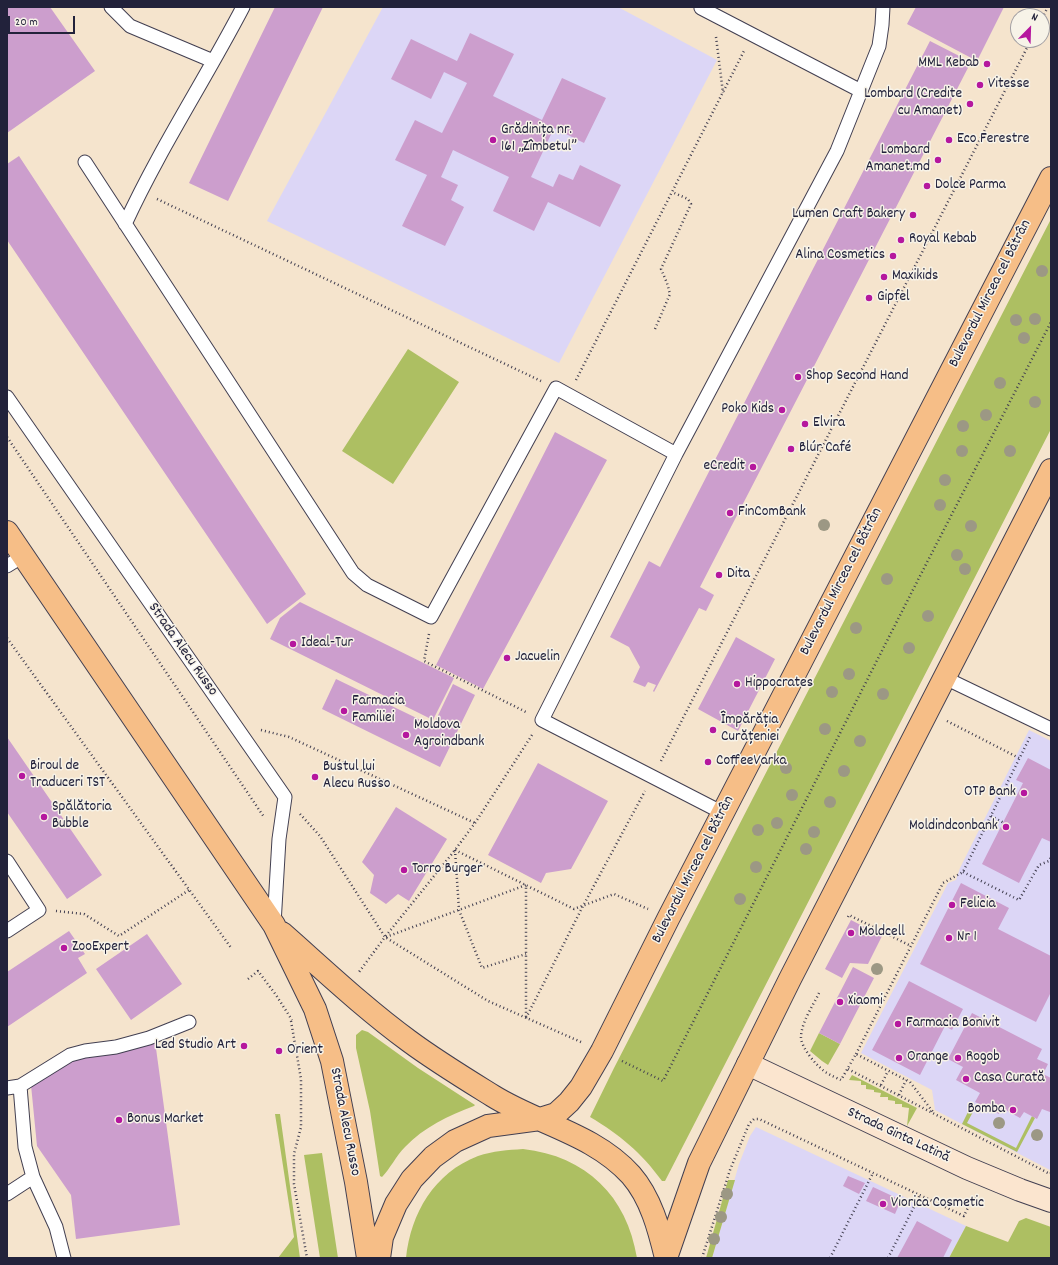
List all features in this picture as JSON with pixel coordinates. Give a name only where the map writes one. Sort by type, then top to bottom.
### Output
[{"type":"main road","name":"Bulevardul Mircea cel Bătrân","points":[[379,1258],[382,1237],[396,1204],[412,1179],[433,1157],[455,1141],[488,1126],[540,1119],[556,1114],[569,1102],[580,1087],[602,1051],[668,919],[1051,178]]},
{"type":"main road","points":[[666,1258],[699,1163],[1051,470]]},
{"type":"main road","name":"Strada Alecu Russo","points":[[7,532],[15,561],[274,925],[315,1009],[332,1061],[356,1182],[368,1258]]},
{"type":"main road","name":"Strada Alecu Russo","points":[[274,925],[345,988],[409,1041],[454,1072],[498,1099],[580,1137],[609,1154],[632,1176],[650,1206],[666,1258]]},
{"type":"street","name":"Strada Ginta Latină","points":[[748,1064],[967,1168],[1051,1201]]},
{"type":"lane","points":[[111,7],[130,26],[213,61]]},
{"type":"lane","points":[[125,224],[140,191],[170,135],[243,7]]},
{"type":"lane","points":[[723,813],[542,720],[676,454],[837,151],[879,46],[883,7]]},
{"type":"lane","points":[[701,8],[861,91]]},
{"type":"lane","points":[[84,162],[352,573],[367,585],[431,618],[556,388],[676,454]]},
{"type":"lane","name":"Strada Alecu Russo","points":[[7,397],[285,798],[279,839],[274,925]]},
{"type":"lane","points":[[945,678],[1051,729]]},
{"type":"lane","points":[[7,862],[39,910],[7,931]]},
{"type":"lane","points":[[7,1088],[20,1086],[70,1055],[85,1051],[116,1048],[149,1038],[189,1022]]},
{"type":"lane","points":[[20,1086],[25,1147],[33,1178],[56,1227],[64,1258]]},
{"type":"lane","points":[[7,1194],[33,1178]]},
{"type":"path","points":[[713,14],[723,93]]},
{"type":"path","points":[[568,394],[752,35]]},
{"type":"path","points":[[526,1018],[583,906],[653,777],[1027,48]]},
{"type":"path","points":[[140,191],[556,388]]},
{"type":"path","points":[[655,329],[670,294],[667,282],[661,269],[691,204],[688,199],[672,192]]},
{"type":"path","points":[[618,1059],[663,1081],[1051,322]]},
{"type":"path","points":[[7,437],[279,839]]},
{"type":"path","points":[[356,975],[456,850],[542,720],[424,661],[431,618]]},
{"type":"path","points":[[7,638],[232,949]]},
{"type":"path","points":[[943,719],[1019,758]]},
{"type":"path","points":[[819,993],[803,1027],[800,1038],[813,1061],[826,1073],[841,1080],[856,1054],[943,883],[963,872],[1037,722]]},
{"type":"path","points":[[236,728],[261,730],[289,737],[475,822]]},
{"type":"path","points":[[285,798],[320,836],[385,938],[488,1001],[586,1044]]},
{"type":"path","points":[[991,816],[1004,822]]},
{"type":"path","points":[[456,850],[574,909],[614,894],[654,911]]},
{"type":"path","points":[[456,850],[459,910],[482,968],[526,954]]},
{"type":"path","points":[[963,872],[1019,900],[1039,865],[1049,861],[1051,857]]},
{"type":"path","points":[[385,938],[526,885]]},
{"type":"path","points":[[526,885],[526,1018]]},
{"type":"path","points":[[39,910],[84,914],[119,936],[189,890]]},
{"type":"path","points":[[845,922],[849,915],[911,946]]},
{"type":"path","points":[[248,979],[258,970],[276,995],[291,1021],[301,1079],[300,1127],[294,1154],[294,1184],[307,1258]]},
{"type":"path","points":[[291,1021],[297,1017]]},
{"type":"path","points":[[856,1054],[910,1082],[933,1112]]},
{"type":"path","points":[[848,1068],[1050,1174],[1051,1173]]},
{"type":"path","points":[[881,1085],[888,1071]]},
{"type":"path","points":[[899,1095],[906,1080]]},
{"type":"path","points":[[702,1258],[730,1170],[749,1124],[754,1119],[758,1119],[964,1216],[973,1197],[980,1199]]},
{"type":"path","points":[[830,1258],[873,1173]]},
{"type":"path","points":[[888,1258],[920,1195]]},
{"type":"shaded area","name":"Grădinița nr. 161 „Zîmbetul”","points":[[383,7],[618,7],[717,60],[559,363],[267,221]]},
{"type":"shaded area","points":[[1029,730],[1051,741],[1050,1170],[935,1110],[932,1090],[861,1053],[948,883],[956,880],[960,868]]},
{"type":"shaded area","points":[[756,1127],[966,1226],[949,1258],[712,1258],[739,1164],[750,1136]]},
{"type":"green space","points":[[1051,219],[1051,429],[665,1181],[662,1181],[646,1161],[629,1145],[590,1117]]},
{"type":"green space","points":[[408,349],[459,382],[393,484],[342,451]]},
{"type":"green space","points":[[362,1030],[368,1032],[418,1068],[475,1105],[428,1128],[412,1140],[382,1177],[380,1176],[370,1111],[356,1048],[356,1035]]},
{"type":"green space","points":[[819,1033],[840,1044],[828,1065],[810,1051]]},
{"type":"green space","points":[[852,1075],[917,1108],[907,1126],[909,1108],[902,1107],[902,1104],[895,1104],[895,1101],[888,1100],[888,1097],[880,1097],[881,1093],[866,1089],[866,1085],[861,1085],[861,1081],[849,1080]]},
{"type":"green space","points":[[970,1108],[974,1110],[967,1123],[1016,1148],[1032,1116],[1035,1118],[1017,1152],[962,1124]]},
{"type":"green space","points":[[275,1114],[280,1114],[300,1258],[278,1258],[294,1237]]},
{"type":"green space","points":[[523,1149],[546,1153],[566,1160],[584,1170],[600,1183],[613,1198],[624,1216],[632,1236],[637,1258],[406,1258],[413,1225],[419,1210],[427,1196],[437,1184],[462,1163],[478,1156],[506,1150]]},
{"type":"green space","points":[[322,1153],[338,1258],[320,1258],[304,1155]]},
{"type":"green space","points":[[728,1180],[735,1180],[712,1258],[706,1258]]},
{"type":"green space","points":[[1026,1218],[1051,1227],[1051,1258],[949,1258],[966,1226],[1008,1242],[1019,1221]]},
{"type":"building","points":[[7,7],[50,7],[95,71],[7,133]]},
{"type":"building","points":[[275,7],[323,7],[228,201],[189,183]]},
{"type":"building","points":[[916,7],[1004,7],[977,61],[907,24]]},
{"type":"building","points":[[470,33],[514,54],[493,96],[542,120],[562,78],[606,98],[584,143],[554,128],[531,177],[553,187],[559,174],[573,180],[580,165],[621,185],[600,227],[548,202],[534,231],[493,211],[509,177],[453,150],[441,177],[458,185],[451,200],[464,207],[445,246],[402,226],[427,175],[395,160],[415,120],[442,133],[467,83],[444,72],[431,99],[391,79],[411,39],[457,61]]},
{"type":"building","points":[[930,41],[971,62],[700,587],[714,595],[706,611],[699,608],[654,692],[653,691],[656,685],[648,682],[645,687],[633,682],[640,667],[629,647],[610,637],[649,561],[660,567]]},
{"type":"building","points":[[19,156],[306,594],[267,624],[7,240],[7,164]]},
{"type":"building","points":[[555,432],[607,460],[483,689],[436,665]]},
{"type":"building","points":[[300,602],[454,678],[433,720],[270,639],[280,618]]},
{"type":"building","name":"Hippocrates","points":[[736,637],[775,659],[738,731],[698,709]]},
{"type":"building","points":[[336,679],[433,726],[453,684],[475,695],[440,767],[322,709]]},
{"type":"building","points":[[7,737],[102,875],[67,899],[7,812]]},
{"type":"building","points":[[1028,758],[1051,770],[1051,842],[1042,838],[1019,883],[982,864],[1023,783],[1016,780]]},
{"type":"building","points":[[538,763],[608,801],[571,869],[546,873],[541,883],[488,855]]},
{"type":"building","points":[[396,807],[447,839],[409,901],[398,894],[386,904],[370,893],[374,875],[362,862]]},
{"type":"building","points":[[961,883],[1009,908],[998,929],[1051,956],[1051,992],[1036,1022],[920,964]]},
{"type":"building","points":[[851,920],[882,936],[868,964],[850,963],[842,978],[825,969]]},
{"type":"building","points":[[69,931],[85,954],[78,958],[87,973],[7,1027],[7,972]]},
{"type":"building","points":[[147,934],[182,984],[131,1020],[96,969]]},
{"type":"building","points":[[853,967],[874,978],[840,1044],[819,1033]]},
{"type":"building","points":[[909,981],[963,1009],[952,1030],[945,1026],[920,1075],[872,1050]]},
{"type":"building","points":[[972,1013],[1042,1049],[1037,1059],[1048,1064],[1043,1074],[1051,1078],[1050,1112],[1042,1109],[1037,1119],[1024,1112],[1020,1118],[1002,1108],[999,1114],[975,1102],[980,1093],[956,1080],[963,1067],[948,1059]]},
{"type":"building","points":[[155,1041],[180,1225],[76,1239],[71,1195],[37,1146],[31,1085],[83,1054]]},
{"type":"building","points":[[848,1176],[865,1183],[859,1194],[843,1186]]},
{"type":"building","points":[[873,1187],[901,1200],[895,1214],[866,1201]]},
{"type":"building","points":[[917,1221],[952,1240],[943,1258],[897,1258]]},
{"type":"place","name":"MML Kebab","points":[[987,64]]},
{"type":"place","name":"Vitesse","points":[[980,85]]},
{"type":"place","name":"Lombard (Credite cu Amanet)","points":[[970,104]]},
{"type":"place","name":"Grădinița nr. 161 „Zîmbetul”","points":[[493,140]]},
{"type":"place","name":"Eco Ferestre","points":[[949,140]]},
{"type":"place","name":"Lombard Amanet.md","points":[[938,160]]},
{"type":"place","name":"Dolce Parma","points":[[927,186]]},
{"type":"place","name":"Lumen Craft Bakery","points":[[913,215]]},
{"type":"place","name":"Royal Kebab","points":[[901,240]]},
{"type":"place","name":"Alina Cosmetics","points":[[893,256]]},
{"type":"place","name":"Maxikids","points":[[884,277]]},
{"type":"place","name":"Gipfel","points":[[869,298]]},
{"type":"place","name":"Shop Second Hand","points":[[798,377]]},
{"type":"place","name":"Poko Kids","points":[[782,410]]},
{"type":"place","name":"Elvira","points":[[805,424]]},
{"type":"place","name":"Blúr Café","points":[[791,449]]},
{"type":"place","name":"eCredit","points":[[753,467]]},
{"type":"place","name":"FinComBank","points":[[730,513]]},
{"type":"place","name":"Dita","points":[[719,575]]},
{"type":"place","name":"Ideal-Tur","points":[[293,644]]},
{"type":"place","name":"Jacuelin","points":[[507,658]]},
{"type":"place","name":"Hippocrates","points":[[737,684]]},
{"type":"place","name":"Farmacia Familiei","points":[[344,711]]},
{"type":"place","name":"Împărăția Curățeniei","points":[[713,730]]},
{"type":"place","name":"Moldova Agroindbank","points":[[406,735]]},
{"type":"place","name":"CoffeeVarka","points":[[708,762]]},
{"type":"place","name":"Biroul de Traduceri TST","points":[[22,776]]},
{"type":"place","name":"Bustul lui Alecu Russo","points":[[315,777]]},
{"type":"place","name":"OTP Bank","points":[[1024,793]]},
{"type":"place","name":"Spălătoria Bubble","points":[[44,817]]},
{"type":"place","name":"Moldindconbank","points":[[1006,827]]},
{"type":"place","name":"Torro Burger","points":[[404,870]]},
{"type":"place","name":"Felicia","points":[[952,905]]},
{"type":"place","name":"Moldcell","points":[[851,933]]},
{"type":"place","name":"Nr 1","points":[[949,938]]},
{"type":"place","name":"ZooExpert","points":[[64,948]]},
{"type":"place","name":"Xiaomi","points":[[840,1002]]},
{"type":"place","name":"Farmacia Bonivit","points":[[898,1024]]},
{"type":"place","name":"Led Studio Art","points":[[244,1046]]},
{"type":"place","name":"Orient","points":[[279,1051]]},
{"type":"place","name":"Orange","points":[[899,1058]]},
{"type":"place","name":"Rogob","points":[[958,1058]]},
{"type":"place","name":"Casa Curată","points":[[966,1079]]},
{"type":"place","name":"Bomba","points":[[1013,1110]]},
{"type":"place","name":"Bonus Market","points":[[119,1120]]},
{"type":"place","name":"Viorica Cosmetic","points":[[883,1204]]}]
